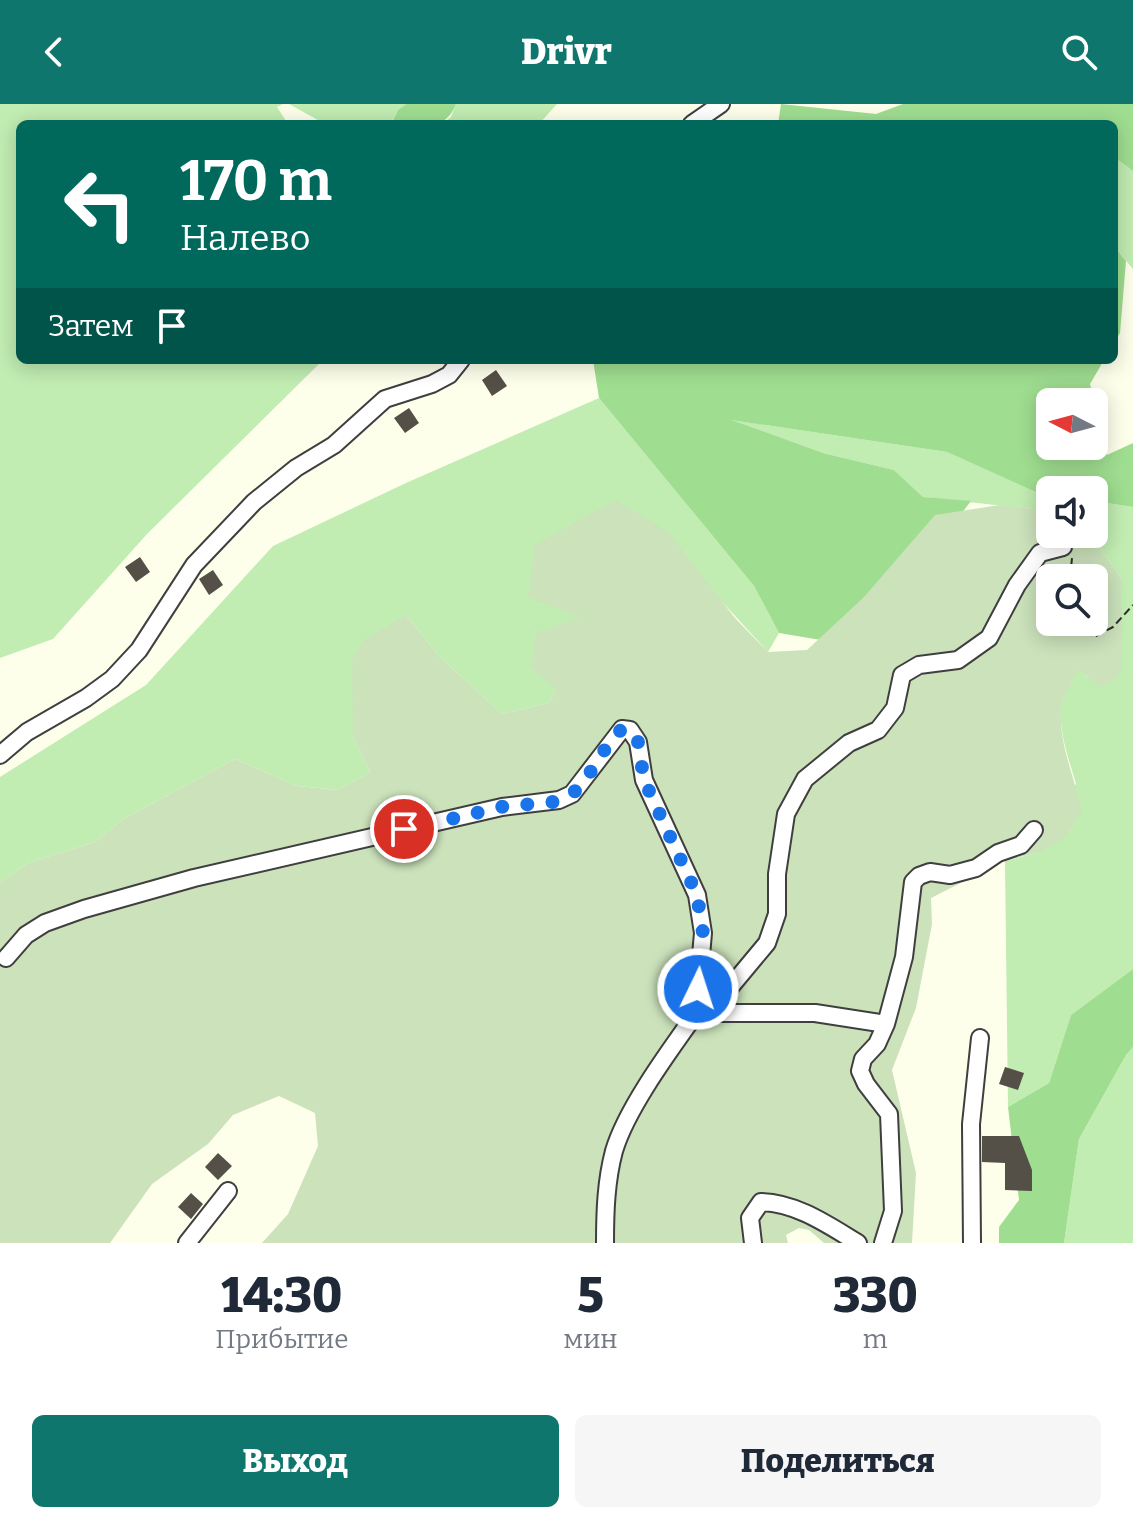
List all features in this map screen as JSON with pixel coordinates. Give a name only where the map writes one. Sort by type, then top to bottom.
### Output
[{"type":"street","points":[[698,120],[721,104]]},
{"type":"street","points":[[0,755],[27,732],[112,679],[139,650],[194,565],[254,502],[296,468],[334,445],[385,399],[432,384],[449,375],[458,364]]},
{"type":"street","points":[[605,1243],[607,1186],[615,1148],[638,1102],[700,1008],[717,1003],[767,943],[777,914],[777,874],[786,814],[805,779],[849,743],[878,730],[895,708],[902,675],[919,665],[958,660],[989,638],[1017,585],[1040,553],[1059,548]]},
{"type":"street","points":[[6,958],[26,935],[45,923],[98,905],[194,878],[502,807],[559,800],[572,794],[612,738],[622,729],[630,730],[638,742],[644,780],[697,895],[703,933],[698,989],[707,1006],[715,1013],[815,1013],[886,1024]]},
{"type":"street","points":[[883,1243],[893,1211],[889,1114],[860,1071],[863,1059],[877,1044],[886,1024],[904,957],[913,882],[930,872],[950,875],[976,868],[998,853],[1021,845],[1034,830]]},
{"type":"street","points":[[972,1243],[971,1124],[980,1038]]},
{"type":"street","points":[[187,1243],[228,1191]]},
{"type":"street","points":[[753,1243],[750,1218],[761,1202],[778,1203],[814,1217],[858,1243]]},
{"type":"path","points":[[1108,630],[1133,605]]},
{"type":"green space","points":[[0,104],[283,104],[277,107],[285,120],[16,120],[16,364],[319,364],[147,534],[53,639],[0,658]]},
{"type":"green space","points":[[289,104],[406,104],[393,120],[318,120]]},
{"type":"green space","points":[[406,104],[456,104],[444,120],[393,120],[398,110]]},
{"type":"green space","points":[[456,104],[557,104],[543,120],[447,120]]},
{"type":"green space","points":[[781,104],[876,114],[903,104],[1133,104],[1133,171],[1118,160],[1118,120],[779,120]]},
{"type":"green space","points":[[1118,160],[1133,171],[1133,269],[1118,251]]},
{"type":"green space","points":[[1118,251],[1126,261],[1118,336]]},
{"type":"green space","points":[[594,364],[1102,364],[1090,384],[1091,388],[1036,388],[1036,460],[1108,460],[1108,455],[1133,443],[1133,507],[1108,503],[1108,476],[1036,476],[1036,492],[947,452],[731,420],[823,453],[894,470],[923,497],[971,501],[938,544],[833,642],[779,633],[754,586],[599,398]]},
{"type":"green space","points":[[599,398],[754,586],[779,633],[768,652],[715,594],[582,617],[556,691],[548,703],[502,714],[440,657],[406,615],[353,736],[370,772],[338,790],[298,786],[235,759],[125,818],[95,842],[28,863],[0,883],[0,777],[146,685],[273,546]]},
{"type":"green space","points":[[725,419],[947,452],[1036,492],[1036,509],[923,497],[894,470],[823,453]]},
{"type":"green space","points":[[615,500],[667,531],[735,618],[768,652],[807,650],[864,597],[935,515],[1000,505],[1036,509],[1036,548],[1100,548],[1122,579],[1121,669],[1114,681],[1101,687],[1078,669],[1062,704],[1064,744],[1082,811],[1063,839],[1037,853],[1004,861],[931,898],[932,924],[916,1008],[892,1070],[916,1173],[912,1243],[824,1243],[809,1230],[799,1228],[786,1235],[788,1243],[262,1243],[288,1214],[318,1146],[315,1113],[279,1096],[233,1115],[208,1144],[152,1184],[110,1243],[0,1243],[0,883],[28,863],[95,842],[125,818],[235,759],[298,786],[338,790],[370,772],[353,736],[352,660],[364,640],[406,615],[440,657],[502,714],[548,703],[556,691],[531,667],[536,633],[581,617],[528,597],[535,545]]},
{"type":"green space","points":[[1108,503],[1133,507],[1133,969],[1071,1015],[1049,1083],[1008,1107],[1005,861],[1037,853],[1076,784],[1062,733],[1062,703],[1078,668],[1088,677],[1102,636],[1108,636],[1108,619],[1122,579],[1100,548],[1108,548]]},
{"type":"green space","points":[[1133,969],[1133,1047],[1079,1139],[1064,1243],[999,1243],[999,1227],[1019,1200],[1008,1107],[1049,1083],[1071,1015]]},
{"type":"green space","points":[[1133,1047],[1133,1243],[1064,1243],[1079,1139]]},
{"type":"building","points":[[496,370],[507,386],[492,396],[482,380]]},
{"type":"building","points":[[409,408],[419,423],[405,433],[394,418]]},
{"type":"building","points":[[140,557],[150,572],[136,582],[125,567]]},
{"type":"building","points":[[213,570],[223,585],[209,595],[199,579]]},
{"type":"building","points":[[1005,1067],[1024,1073],[1018,1090],[999,1084]]},
{"type":"building","points":[[982,1136],[1019,1136],[1032,1170],[1032,1191],[1005,1190],[1005,1163],[982,1162]]},
{"type":"building","points":[[218,1153],[232,1166],[218,1180],[205,1167]]},
{"type":"building","points":[[191,1193],[203,1204],[191,1219],[178,1207]]},
{"type":"route","points":[[404,829],[473,816],[502,807],[559,800],[572,794],[612,738],[622,729],[630,730],[638,742],[644,780],[697,895],[703,933],[698,989]]}]
